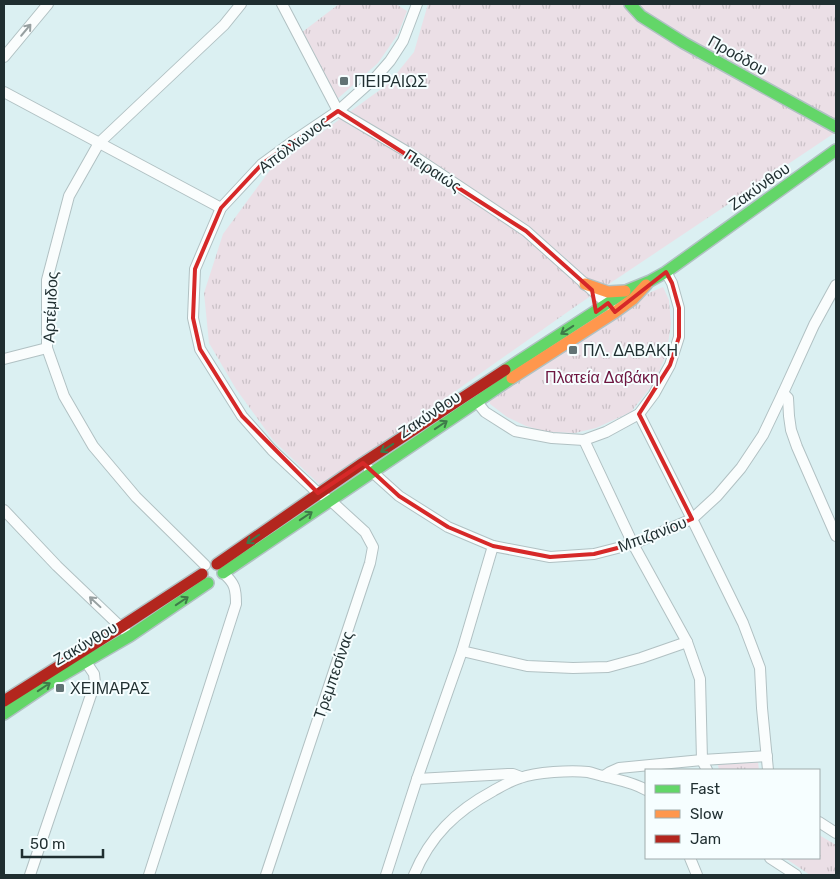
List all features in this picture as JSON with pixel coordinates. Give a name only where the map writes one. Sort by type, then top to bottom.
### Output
[{"type":"street","points":[[4,57],[48,4]]},
{"type":"street","name":"Αρτέμιδος","points":[[205,574],[136,497],[94,446],[64,396],[47,348],[47,280],[69,196],[99,143],[224,25],[242,4]]},
{"type":"street","points":[[282,4],[338,111]]},
{"type":"street","name":"Απόλλωνος","points":[[318,493],[272,450],[242,416],[200,349],[193,318],[195,268],[221,208],[262,164],[338,111],[376,77],[390,61],[403,41],[417,4]]},
{"type":"street","name":"Προόδου","points":[[630,4],[641,16],[684,43],[836,127]]},
{"type":"street","points":[[4,92],[221,208]]},
{"type":"street","name":"Πειραιώς","points":[[338,111],[409,154],[526,231],[611,308]]},
{"type":"street","name":"Ζακύνθου","points":[[220,568],[330,500],[534,363],[588,330],[628,290],[666,272],[836,150]]},
{"type":"street","points":[[477,402],[485,412],[515,430],[552,438],[584,440],[606,432],[639,414],[654,394],[670,365],[679,336],[679,308],[672,283],[666,272]]},
{"type":"street","name":"Ζακύνθου","points":[[220,568],[318,493],[590,315],[633,299],[650,281]]},
{"type":"street","name":"Μπιζανίου","points":[[363,463],[399,496],[448,527],[493,546],[550,557],[594,554],[633,544],[692,519],[717,496],[741,468],[763,435],[814,325],[836,285]]},
{"type":"street","points":[[588,287],[608,292],[628,290]]},
{"type":"street","points":[[588,287],[593,299],[590,315]]},
{"type":"street","points":[[4,359],[47,348]]},
{"type":"street","points":[[783,393],[788,398],[791,430],[836,536]]},
{"type":"street","points":[[639,414],[743,622],[760,668],[768,769]]},
{"type":"street","points":[[584,440],[633,544],[687,642],[700,678],[701,765]]},
{"type":"street","name":"Τρεμπεσίνας","points":[[266,875],[370,563],[373,547],[365,532],[330,500],[318,493]]},
{"type":"street","points":[[4,510],[57,566],[130,636]]},
{"type":"street","points":[[386,875],[462,651],[493,546]]},
{"type":"street","points":[[149,875],[236,604],[236,589],[220,568],[209,563],[205,574],[213,584],[218,582],[222,578],[220,568]]},
{"type":"street","name":"Ζακύνθου","points":[[5,706],[56,679],[121,628],[205,574]]},
{"type":"street","name":"Ζακύνθου","points":[[83,658],[130,636],[205,574]]},
{"type":"street","points":[[462,651],[527,666],[608,667],[687,642]]},
{"type":"street","points":[[30,875],[95,683],[94,674],[83,658]]},
{"type":"street","points":[[604,776],[619,768],[701,765],[766,756]]},
{"type":"street","points":[[414,875],[418,864],[429,847],[443,828],[458,814],[480,798],[521,777],[533,774],[588,772],[632,783],[645,790]]},
{"type":"street","points":[[417,779],[508,774],[521,777]]},
{"type":"street","points":[[820,823],[836,833]]},
{"type":"street","points":[[690,859],[697,875]]},
{"type":"street","points":[[772,859],[796,875]]},
{"type":"highlighted area","points":[[338,111],[526,231],[592,290],[596,312],[608,303],[615,312],[666,272],[672,283],[679,308],[679,337],[670,365],[639,414],[692,519],[633,544],[594,554],[550,557],[493,546],[448,527],[399,496],[363,463],[318,493],[242,416],[200,349],[193,318],[195,269],[221,208],[262,164]]},
{"type":"green space","points":[[339,4],[396,4],[407,11],[398,34],[378,63],[335,101],[301,33]]},
{"type":"green space","points":[[428,4],[836,4],[836,132],[576,306],[321,486],[273,440],[236,389],[209,343],[204,293],[223,234],[270,170],[388,84],[414,52]]},
{"type":"green space","name":"Πλατεία Δαβάκη","points":[[663,287],[669,300],[671,324],[666,356],[653,384],[631,412],[596,428],[575,433],[547,432],[526,426],[507,417],[490,404],[490,401],[651,292]]},
{"type":"green space","points":[[757,753],[759,769],[719,769],[717,760]]},
{"type":"green space","points":[[820,836],[836,845],[836,875],[810,875],[786,859],[820,859]]},
{"type":"traffic: fast","points":[[630,4],[641,16],[684,43],[836,127]]},
{"type":"traffic: fast","points":[[505,370],[628,290],[666,272],[836,150]]},
{"type":"traffic: fast","points":[[223,573],[512,378]]},
{"type":"traffic: fast","points":[[4,714],[56,679],[130,636],[208,583]]},
{"type":"traffic: slow","points":[[585,284],[608,292],[625,291]]},
{"type":"traffic: slow","points":[[512,378],[615,312],[633,299],[646,285]]},
{"type":"traffic: jam","points":[[217,564],[363,463],[505,370]]},
{"type":"traffic: jam","points":[[4,701],[202,574]]},
{"type":"place","name":"ΠΕΙΡΑΙΩΣ","points":[[344,81]]},
{"type":"place","name":"ΠΛ. ΔΑΒΑΚΗ","points":[[573,350]]},
{"type":"place","name":"ΧΕΙΜΑΡΑΣ","points":[[60,688]]}]
